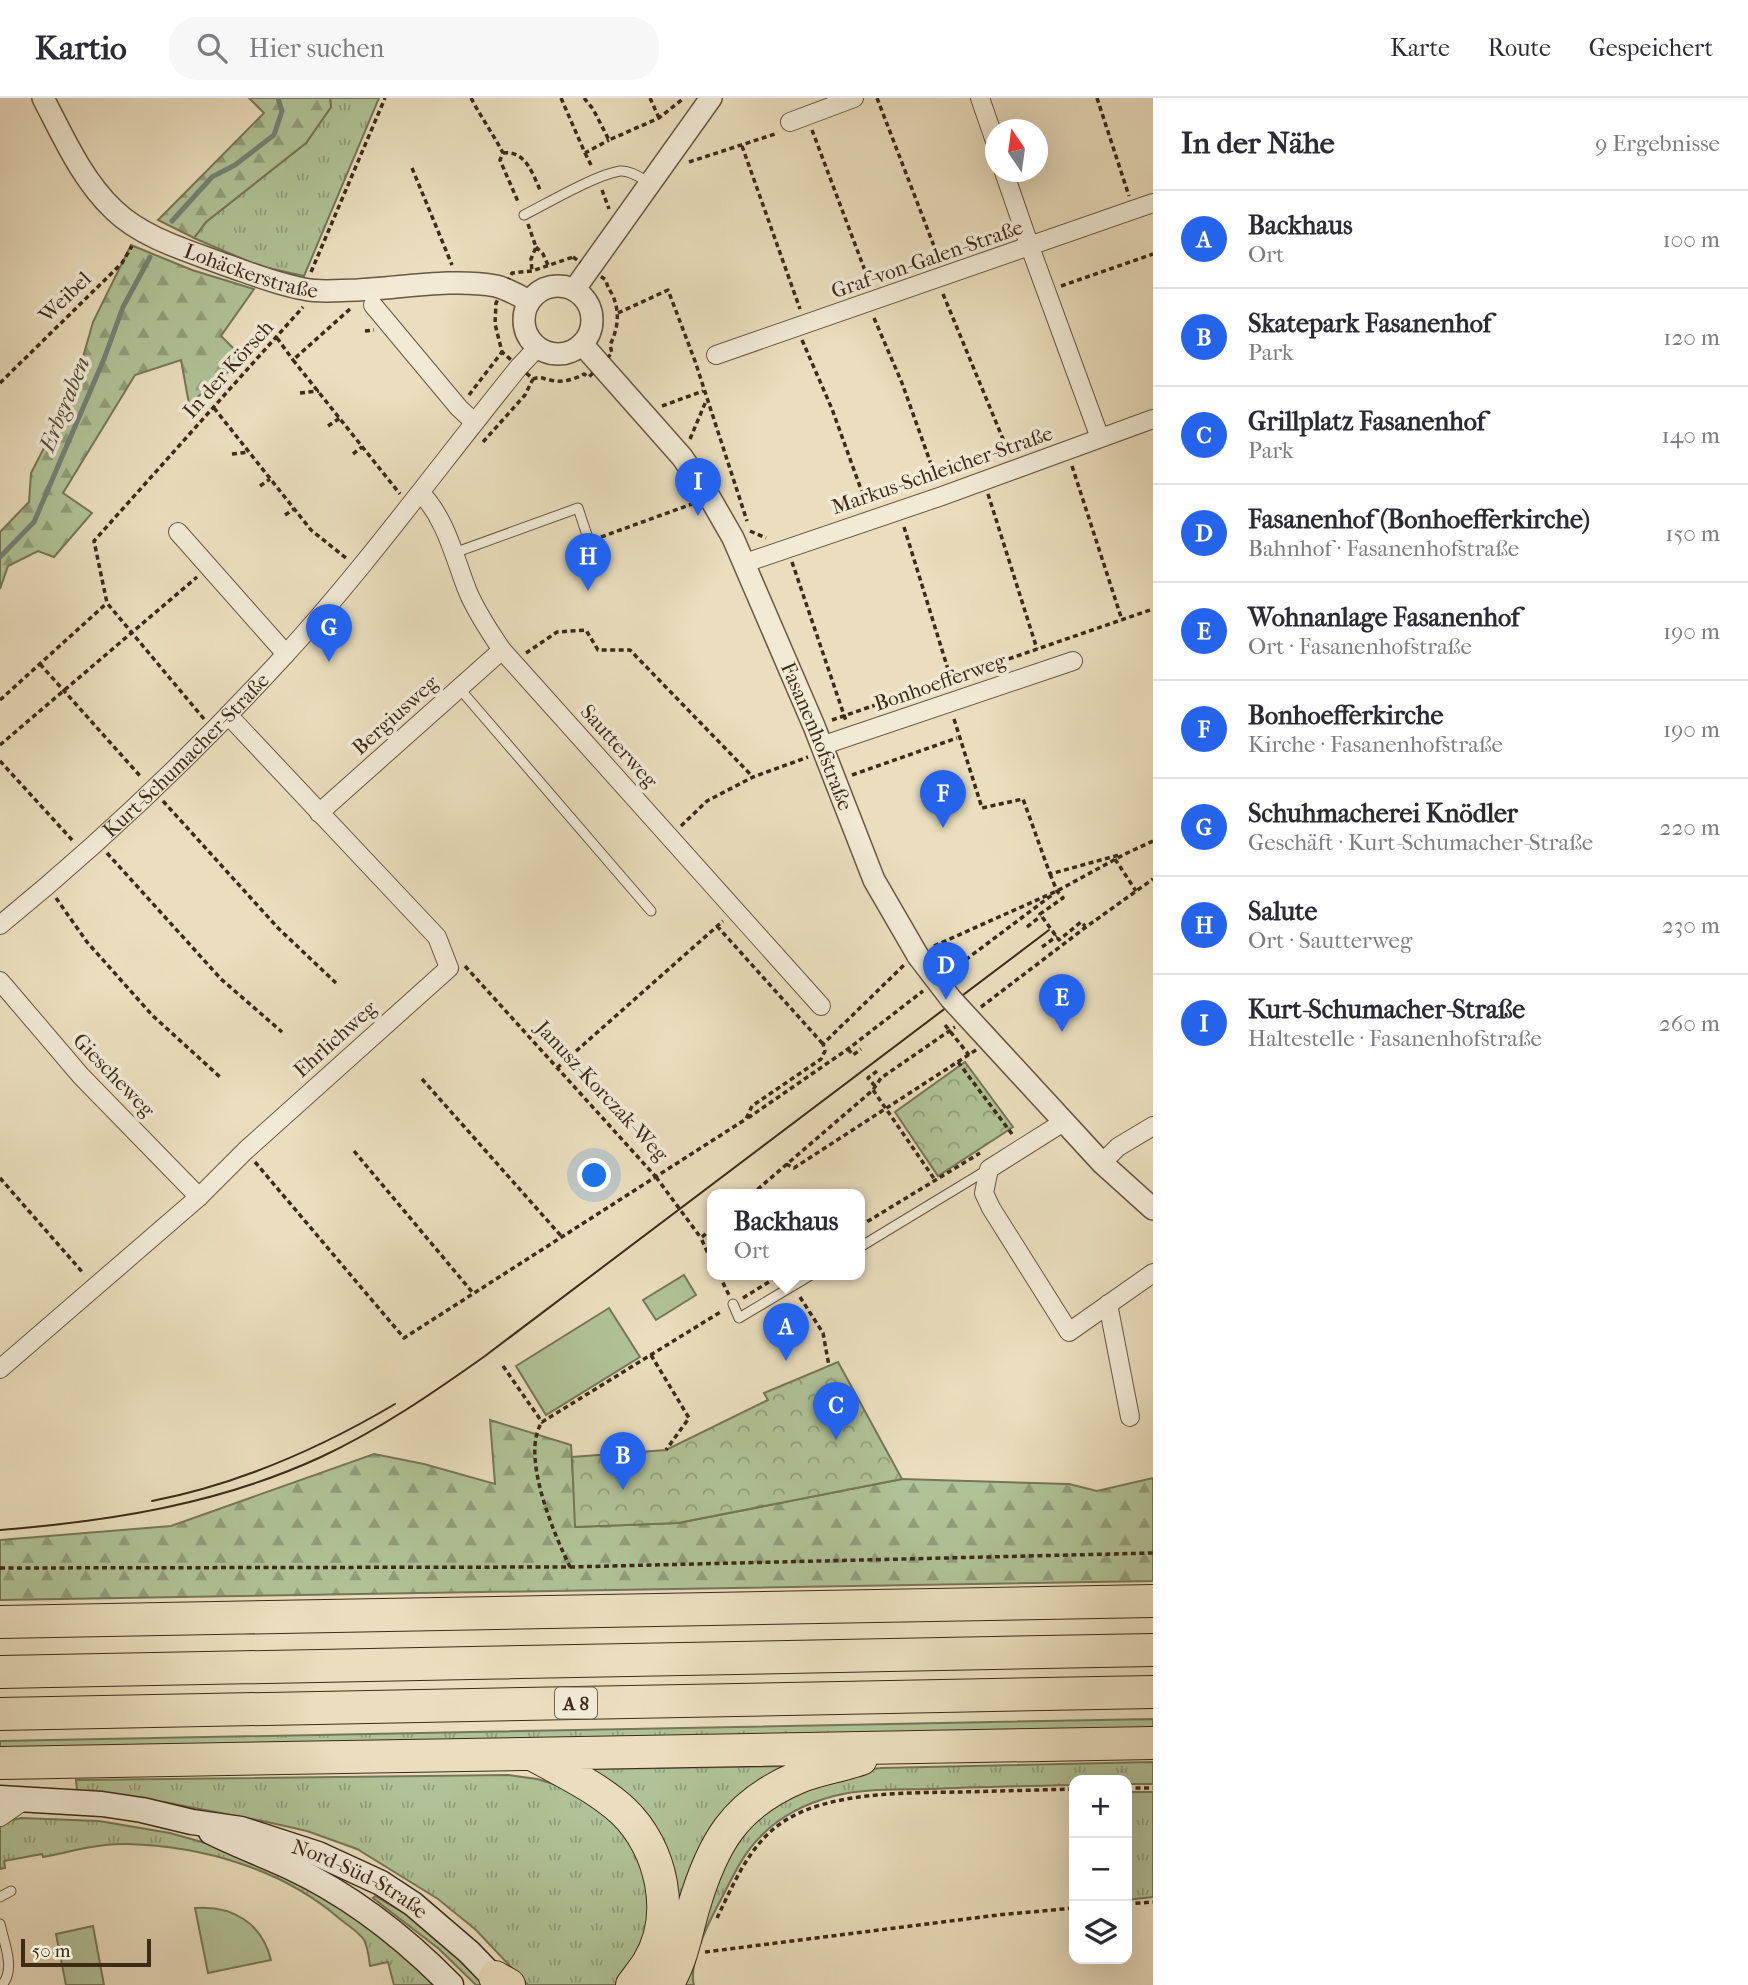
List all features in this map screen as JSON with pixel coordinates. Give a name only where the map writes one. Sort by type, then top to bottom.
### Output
[{"type":"highway","points":[[0,1622],[1153,1601]]},
{"type":"highway","name":"A 8","points":[[0,1672],[1153,1650]]},
{"type":"highway","name":"A 8","points":[[0,1714],[1153,1692]]},
{"type":"highway","points":[[0,1763],[1153,1743]]},
{"type":"highway","points":[[667,1985],[679,1966],[693,1909],[712,1856],[742,1813],[776,1788],[802,1776],[900,1748]]},
{"type":"highway","points":[[531,1754],[597,1792],[623,1811],[639,1829],[652,1852],[664,1898],[662,1918],[649,1962],[632,1985]]},
{"type":"main road","name":"Nord-Süd-Straße","points":[[0,1798],[102,1804],[142,1810],[192,1822],[241,1829],[279,1840],[350,1867],[414,1904],[501,1982]]},
{"type":"main road","name":"Nord-Süd-Straße","points":[[192,1822],[240,1847],[293,1868],[362,1908],[412,1947],[451,1985]]},
{"type":"street","name":"Lohäckerstraße","points":[[43,98],[71,151],[114,211],[139,230],[192,253],[307,290],[482,284],[504,289],[529,301]]},
{"type":"street","points":[[574,290],[712,98]]},
{"type":"street","points":[[790,122],[854,98]]},
{"type":"street","points":[[980,98],[987,119]]},
{"type":"street","points":[[1007,182],[1100,439]]},
{"type":"street","name":"Graf-von-Galen-Straße","points":[[716,355],[1153,203]]},
{"type":"street","points":[[564,286],[574,290],[582,296],[592,315],[592,325],[582,344],[561,353],[538,347],[526,331],[524,321],[529,301],[545,288],[564,286]]},
{"type":"street","points":[[366,303],[474,422]]},
{"type":"street","name":"Fasanenhofstraße","points":[[582,344],[682,457],[710,498],[745,563],[874,880],[918,956],[951,999],[1062,1123],[1101,1163],[1153,1209]]},
{"type":"street","name":"Kurt-Schumacher-Straße","points":[[1,922],[154,791],[286,654],[416,500],[474,422],[538,347]]},
{"type":"street","name":"Markus-Schleicher-Straße","points":[[745,563],[942,496],[1153,419]]},
{"type":"street","name":"Sautterweg","points":[[416,500],[434,507],[444,526],[469,594],[507,656],[821,1006]]},
{"type":"street","points":[[178,533],[286,654]]},
{"type":"street","name":"Bergiusweg","points":[[318,813],[459,688],[507,656]]},
{"type":"street","name":"Bonhoefferweg","points":[[819,741],[851,736],[1073,660]]},
{"type":"street","points":[[228,715],[437,937],[449,968]]},
{"type":"street","name":"Ehrlichweg","points":[[0,1369],[199,1197],[245,1151],[449,968]]},
{"type":"street","name":"Giescheweg","points":[[0,981],[81,1076],[199,1197]]},
{"type":"street","points":[[1062,1123],[989,1169],[984,1193],[991,1208],[1069,1332],[1153,1273]]},
{"type":"street","points":[[1101,1163],[1118,1147],[1153,1126]]},
{"type":"street","points":[[1108,1304],[1130,1417]]},
{"type":"street","points":[[0,1817],[26,1799]]},
{"type":"lane","points":[[524,215],[620,172],[628,172],[650,183]]},
{"type":"lane","points":[[454,553],[578,508],[589,541]]},
{"type":"lane","points":[[459,688],[651,911]]},
{"type":"lane","points":[[865,1243],[989,1169]]},
{"type":"lane","points":[[733,1304],[739,1318],[803,1280]]},
{"type":"lane","points":[[0,1897],[11,1891]]},
{"type":"lane","points":[[0,1924],[10,1969],[2,1985]]},
{"type":"path","name":"In der Körsch","points":[[107,603],[94,541],[303,309],[309,276],[385,98]]},
{"type":"path","points":[[471,98],[503,153],[500,160],[536,247],[549,266]]},
{"type":"path","points":[[561,98],[585,153],[659,118],[684,98]]},
{"type":"path","points":[[584,98],[593,109],[609,140]]},
{"type":"path","points":[[650,98],[659,118]]},
{"type":"path","points":[[877,98],[1015,469]]},
{"type":"path","points":[[1097,98],[1134,210]]},
{"type":"path","points":[[807,115],[942,496]]},
{"type":"path","points":[[670,155],[683,164],[778,134],[790,122]]},
{"type":"path","points":[[742,146],[791,279],[801,327],[872,519]]},
{"type":"path","points":[[503,153],[512,151],[523,157],[547,204]]},
{"type":"path","points":[[412,168],[460,283]]},
{"type":"path","points":[[532,271],[532,252],[536,247]]},
{"type":"path","points":[[1046,291],[1153,254]]},
{"type":"path","points":[[475,449],[491,435],[525,395],[533,379],[539,377],[573,380],[584,374],[589,377],[612,353],[610,345],[616,333],[618,313],[606,281],[573,257],[532,271],[512,274],[496,303],[495,324],[502,352],[533,379]]},
{"type":"path","name":"Weibel","points":[[0,383],[122,263]]},
{"type":"path","points":[[618,313],[668,290],[695,361],[750,531],[787,547],[851,736]]},
{"type":"path","points":[[293,360],[366,303]]},
{"type":"path","points":[[277,338],[362,447],[416,500]]},
{"type":"path","points":[[459,408],[502,352]]},
{"type":"path","points":[[300,393],[319,391]]},
{"type":"path","points":[[660,407],[703,391]]},
{"type":"path","points":[[682,457],[706,400]]},
{"type":"path","points":[[214,408],[311,530],[358,568]]},
{"type":"path","points":[[328,426],[340,418]]},
{"type":"path","points":[[353,454],[362,447]]},
{"type":"path","points":[[1067,451],[1122,620]]},
{"type":"path","points":[[232,454],[249,452]]},
{"type":"path","points":[[260,486],[270,479]]},
{"type":"path","points":[[984,480],[1037,649]]},
{"type":"path","points":[[589,541],[710,498]]},
{"type":"path","points":[[285,515],[294,509]]},
{"type":"path","points":[[899,510],[951,679]]},
{"type":"path","points":[[0,745],[209,566]]},
{"type":"path","points":[[0,700],[107,603],[214,731]]},
{"type":"path","points":[[670,837],[707,800],[819,741],[844,716],[1153,609]]},
{"type":"path","points":[[507,656],[557,632],[586,630],[597,650],[631,650],[753,777]]},
{"type":"path","points":[[40,664],[278,928],[336,983]]},
{"type":"path","points":[[957,732],[982,808],[1023,799],[1050,874],[1063,898],[1027,927]]},
{"type":"path","points":[[834,781],[958,738]]},
{"type":"path","points":[[0,761],[221,979],[282,1032]]},
{"type":"path","name":"Janusz-Korczak-Weg","points":[[449,968],[460,961],[656,1177],[746,1119],[752,1106],[821,1059],[825,1051],[823,1044],[902,966],[935,946],[1057,891],[1153,841]]},
{"type":"path","points":[[1050,874],[1125,854]]},
{"type":"path","points":[[1115,859],[1136,891]]},
{"type":"path","points":[[971,1015],[1153,879]]},
{"type":"path","points":[[46,885],[87,942],[152,1015],[220,1077]]},
{"type":"path","points":[[951,970],[1057,891]]},
{"type":"path","points":[[557,1068],[735,910]]},
{"type":"path","points":[[1028,914],[1035,921]]},
{"type":"path","points":[[1041,916],[1059,940],[1081,922],[1086,927]]},
{"type":"path","points":[[718,926],[823,1044]]},
{"type":"path","points":[[1042,947],[1057,936]]},
{"type":"path","points":[[1050,941],[1056,949]]},
{"type":"path","points":[[746,1119],[848,1049],[921,995],[930,985]]},
{"type":"path","points":[[758,1189],[874,1088],[881,1078],[960,1023]]},
{"type":"path","points":[[945,1025],[969,1055]]},
{"type":"path","points":[[786,1164],[794,1168],[969,1055],[987,1039]]},
{"type":"path","points":[[848,1049],[853,1055],[860,1049]]},
{"type":"path","points":[[958,1062],[1012,1133]]},
{"type":"path","points":[[877,1071],[868,1078],[935,1180]]},
{"type":"path","points":[[422,1079],[562,1237]]},
{"type":"path","points":[[1001,1140],[1019,1129]]},
{"type":"path","points":[[865,1222],[990,1147]]},
{"type":"path","points":[[245,1151],[404,1338],[656,1177],[701,1238],[707,1251]]},
{"type":"path","points":[[354,1151],[474,1293]]},
{"type":"path","points":[[0,1178],[95,1286]]},
{"type":"path","points":[[701,1238],[707,1233]]},
{"type":"path","points":[[721,1280],[733,1304]]},
{"type":"path","points":[[570,1567],[542,1499],[536,1457],[536,1430],[542,1422],[772,1280]]},
{"type":"path","points":[[793,1286],[824,1333],[829,1366]]},
{"type":"path","points":[[651,1355],[689,1418],[666,1450]]},
{"type":"path","points":[[503,1366],[542,1422]]},
{"type":"path","points":[[0,1568],[570,1567],[1153,1553]]},
{"type":"path","points":[[1132,1788],[1153,1788]]},
{"type":"path","points":[[714,1926],[753,1852],[783,1822],[805,1811],[836,1801],[906,1793],[1069,1789]]},
{"type":"path","points":[[1132,1904],[1153,1902]]},
{"type":"path","points":[[702,1952],[1069,1909]]},
{"type":"path","points":[[700,1959],[706,1944]]},
{"type":"green space","points":[[249,98],[330,98],[331,107],[306,143],[206,222],[194,238],[158,220],[264,113]]},
{"type":"green space","points":[[330,98],[379,98],[304,276],[259,266],[194,238],[206,222],[306,143],[331,107]]},
{"type":"green space","points":[[131,245],[192,270],[254,289],[221,336],[244,359],[189,404],[181,360],[135,375],[63,493],[92,513],[54,557],[38,551],[8,566],[0,589],[0,532],[29,502],[31,473],[73,392],[93,322]]},
{"type":"green space","points":[[965,1062],[1013,1127],[938,1176],[895,1112]]},
{"type":"green space","points":[[684,1275],[696,1295],[656,1320],[643,1300]]},
{"type":"green space","points":[[609,1308],[640,1357],[546,1415],[516,1366]]},
{"type":"green space","points":[[838,1362],[902,1479],[678,1523],[575,1527],[572,1457],[666,1450],[768,1400],[764,1393]]},
{"type":"green space","points":[[490,1420],[571,1445],[576,1527],[678,1523],[902,1479],[1069,1484],[1097,1491],[1153,1478],[1153,1581],[0,1600],[0,1540],[171,1526],[374,1454],[424,1464],[495,1484]]},
{"type":"green space","points":[[1153,1719],[1153,1732],[0,1753],[0,1741]]},
{"type":"green space","points":[[1153,1762],[1153,1784],[1132,1784],[1132,1775],[1069,1775],[1069,1785],[869,1791],[845,1793],[814,1802],[776,1823],[747,1852],[700,1944],[694,1966],[694,1985],[680,1985],[714,1868],[754,1812],[840,1773],[881,1768]]},
{"type":"green space","points":[[796,1766],[767,1780],[668,1960],[673,1901],[594,1769]]},
{"type":"green space","points":[[508,1775],[537,1779],[563,1787],[614,1819],[646,1870],[652,1922],[628,1974],[615,1985],[528,1985],[476,1930],[438,1899],[357,1849],[307,1831],[267,1822],[163,1802],[77,1790],[76,1780]]},
{"type":"green space","points":[[1132,1792],[1153,1792],[1153,1897],[1132,1899]]},
{"type":"green space","points":[[21,1818],[99,1821],[170,1833],[223,1848],[338,1901],[412,1961],[434,1985],[394,1985],[388,1962],[370,1966],[362,1937],[317,1902],[293,1886],[267,1874],[212,1855],[156,1846],[116,1844],[4,1861],[5,1868],[0,1869],[0,1825]]},
{"type":"green space","points":[[375,1896],[416,1920],[489,1985],[476,1985],[439,1949],[373,1898]]},
{"type":"green space","points":[[195,1908],[221,1910],[244,1919],[261,1936],[271,1960],[208,1973]]},
{"type":"green space","points":[[93,1926],[104,1985],[66,1985],[56,1934]]},
{"type":"waterway","name":"Erbgraben","points":[[172,221],[212,177],[235,165],[274,135],[282,111],[278,98]]},
{"type":"waterway","name":"Erbgraben","points":[[0,557],[34,522],[104,359],[123,307],[150,257]]},
{"type":"tram line","points":[[0,1530],[83,1521],[164,1508],[244,1487],[321,1457],[385,1423],[485,1356],[1049,930]]},
{"type":"tram line","points":[[152,1501],[216,1485],[278,1463],[337,1436],[395,1404]]},
{"type":"place","name":"Kurt-Schumacher-Straße","points":[[698,516]]},
{"type":"place","name":"Salute","points":[[588,591]]},
{"type":"place","name":"Schuhmacherei Knödler","points":[[329,662]]},
{"type":"place","name":"Bonhoefferkirche","points":[[943,828]]},
{"type":"place","name":"Fasanenhof (Bonhoefferkirche)","points":[[946,1000]]},
{"type":"place","name":"Wohnanlage Fasanenhof","points":[[1062,1032]]},
{"type":"place","name":"Backhaus","points":[[786,1361]]},
{"type":"place","name":"Grillplatz Fasanenhof","points":[[836,1440]]},
{"type":"place","name":"Skatepark Fasanenhof","points":[[623,1490]]}]
